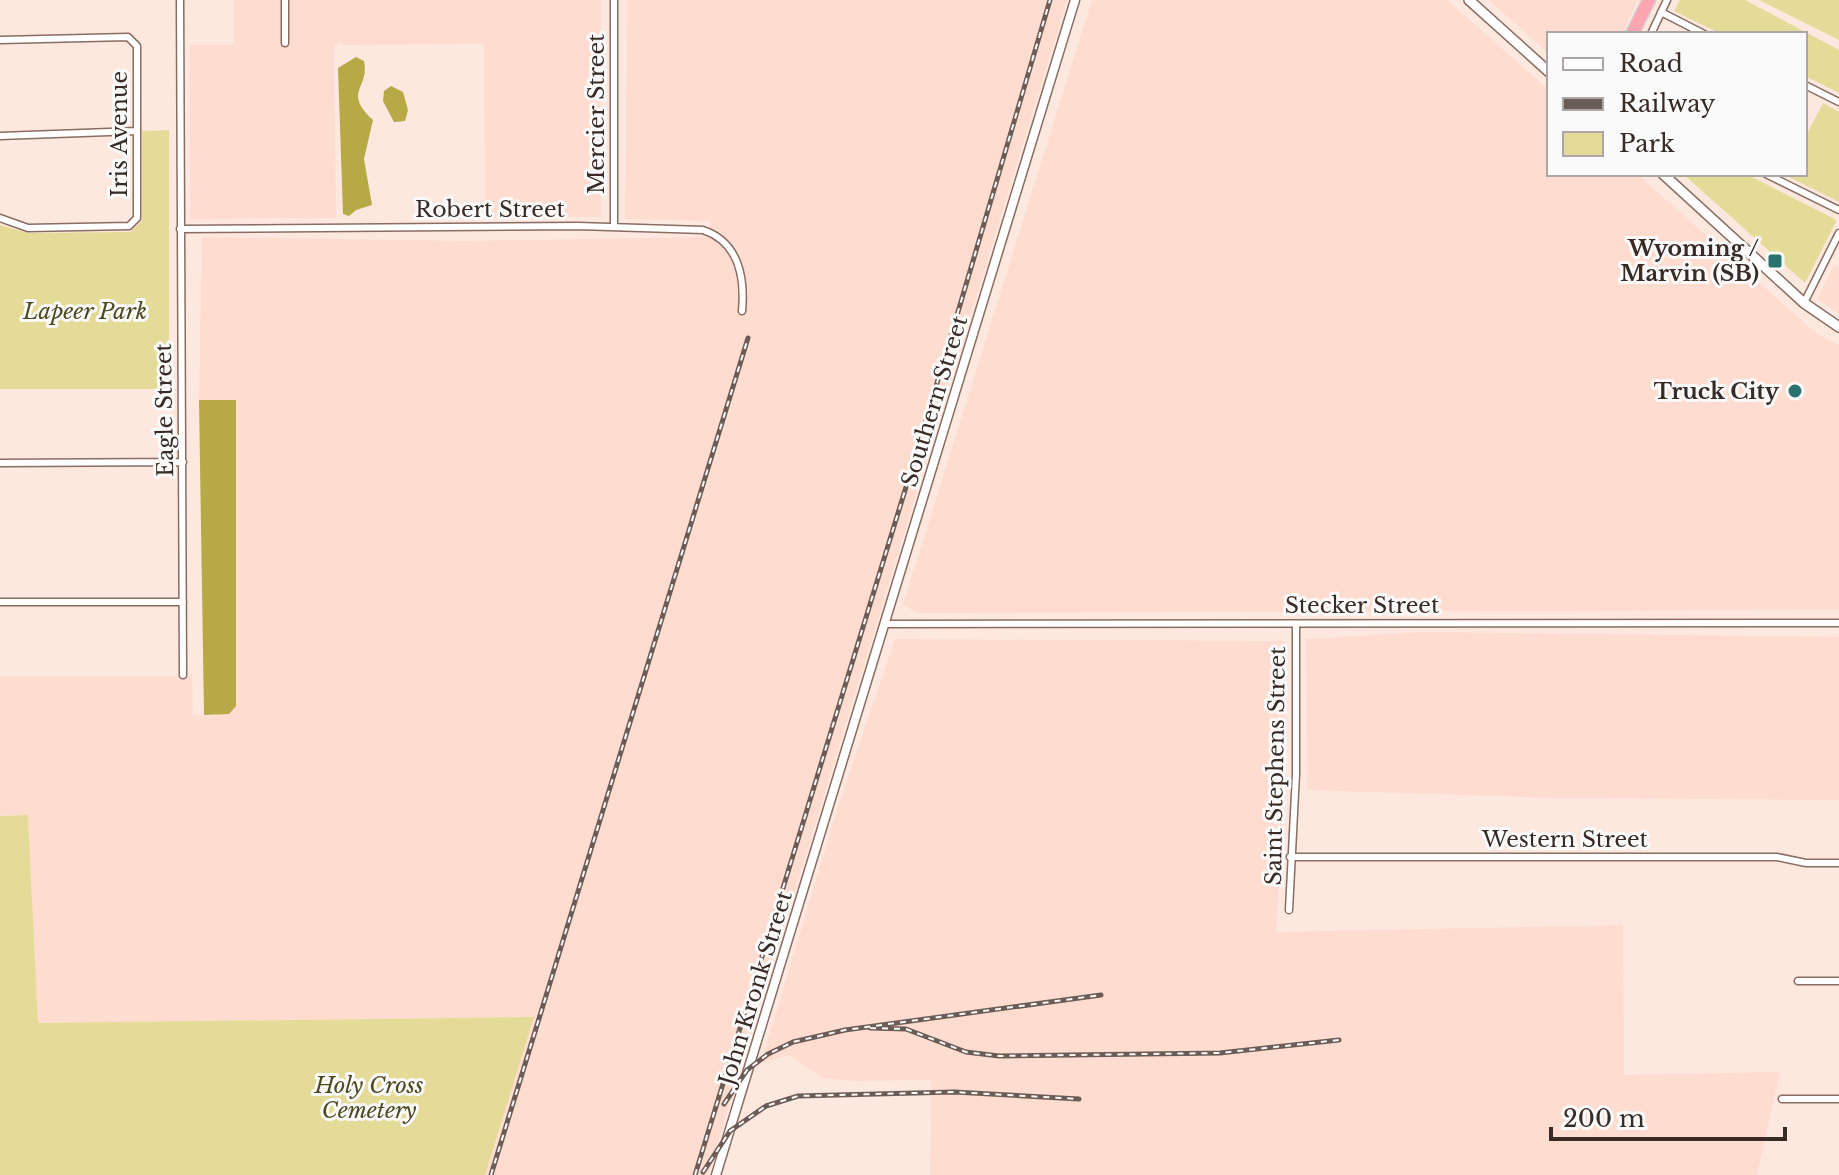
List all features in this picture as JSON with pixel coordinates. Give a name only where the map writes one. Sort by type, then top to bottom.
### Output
[{"type":"highway","points":[[1633,32],[1649,0]]},
{"type":"main road","points":[[1469,0],[1547,70]]},
{"type":"main road","points":[[1665,176],[1804,303],[1839,327]]},
{"type":"street","name":"Eagle Street","points":[[180,0],[183,675]]},
{"type":"street","points":[[285,0],[285,43]]},
{"type":"street","name":"Mercier Street","points":[[614,0],[614,227]]},
{"type":"street","name":"Southern Street","points":[[827,812],[1075,0]]},
{"type":"street","points":[[1652,32],[1667,0]]},
{"type":"street","points":[[1661,12],[1700,32]]},
{"type":"street","name":"Iris Avenue","points":[[0,40],[128,37],[137,46],[137,218],[129,226],[28,228],[0,218]]},
{"type":"street","points":[[1807,86],[1839,102]]},
{"type":"street","points":[[0,136],[137,131]]},
{"type":"street","points":[[1770,176],[1839,210]]},
{"type":"street","name":"Robert Street","points":[[180,229],[693,228],[714,235],[733,254],[743,284],[742,311]]},
{"type":"street","points":[[1804,303],[1839,233]]},
{"type":"street","points":[[0,463],[183,462]]},
{"type":"street","points":[[0,602],[183,602]]},
{"type":"street","name":"Stecker Street","points":[[884,624],[1839,623]]},
{"type":"street","name":"Saint Stephens Street","points":[[1289,910],[1296,774],[1296,624]]},
{"type":"street","name":"John Kronk Street","points":[[716,1175],[827,812]]},
{"type":"street","name":"Western Street","points":[[1290,857],[1777,857],[1806,863],[1839,863]]},
{"type":"street","points":[[1798,981],[1839,981]]},
{"type":"street","points":[[1782,1099],[1839,1099]]},
{"type":"shaded area","points":[[234,0],[601,0],[601,217],[485,217],[484,44],[341,45],[341,33],[340,44],[334,45],[336,218],[190,219],[190,45],[234,45]]},
{"type":"shaded area","points":[[627,0],[1067,0],[708,1175],[485,1175],[533,1017],[38,1023],[28,816],[0,815],[0,676],[192,676],[193,715],[214,716],[236,706],[236,400],[199,400],[202,237],[465,241],[709,237],[710,221],[625,219]]},
{"type":"shaded area","points":[[1092,0],[1447,0],[1547,88],[1547,176],[1639,176],[1817,334],[1839,345],[1839,610],[918,613],[903,605]]},
{"type":"shaded area","points":[[1489,0],[1638,0],[1623,32],[1547,32],[1547,52]]},
{"type":"shaded area","points":[[356,57],[364,61],[365,70],[359,103],[373,120],[364,159],[372,205],[349,216],[343,214],[338,68]]},
{"type":"shaded area","points":[[391,86],[403,92],[408,110],[405,121],[394,122],[383,101],[384,91]]},
{"type":"shaded area","points":[[1834,265],[1839,268],[1839,314],[1817,299]]},
{"type":"shaded area","points":[[199,400],[236,400],[236,706],[229,714],[204,715]]},
{"type":"shaded area","points":[[1424,632],[1839,637],[1839,800],[1556,798],[1307,790],[1306,639]]},
{"type":"shaded area","points":[[895,639],[1285,641],[1285,792],[1276,932],[1623,925],[1624,1075],[1780,1072],[1757,1175],[930,1175],[931,1080],[852,1081],[822,1078],[790,1055],[761,1063],[838,807]]},
{"type":"green space","points":[[1680,0],[1745,0],[1805,32],[1717,32],[1674,11]]},
{"type":"green space","points":[[1759,0],[1839,0],[1839,40]]},
{"type":"green space","points":[[1807,33],[1839,50],[1839,93],[1807,77]]},
{"type":"green space","points":[[1823,103],[1839,112],[1839,202],[1787,176],[1807,176],[1807,134]]},
{"type":"green space","name":"Lapeer Park","points":[[169,130],[169,389],[0,389],[0,225],[28,233],[130,232],[142,221],[142,131]]},
{"type":"green space","points":[[1685,176],[1750,176],[1835,219],[1805,283]]},
{"type":"green space","name":"Holy Cross Cemetery","points":[[28,815],[38,1023],[534,1017],[485,1175],[0,1175],[0,816]]},
{"type":"railway","points":[[695,1175],[914,461],[1050,0]]},
{"type":"railway","points":[[491,1175],[748,338]]},
{"type":"railway","points":[[724,1104],[747,1070],[768,1054],[793,1042],[845,1030],[1101,995]]},
{"type":"railway","points":[[870,1028],[906,1029],[966,1052],[999,1056],[1220,1053],[1339,1040]]},
{"type":"railway","points":[[703,1172],[730,1131],[766,1106],[798,1096],[954,1092],[1079,1099]]},
{"type":"place","name":"Wyoming / Marvin (SB)","points":[[1775,261]]},
{"type":"place","name":"Truck City","points":[[1795,391]]}]
